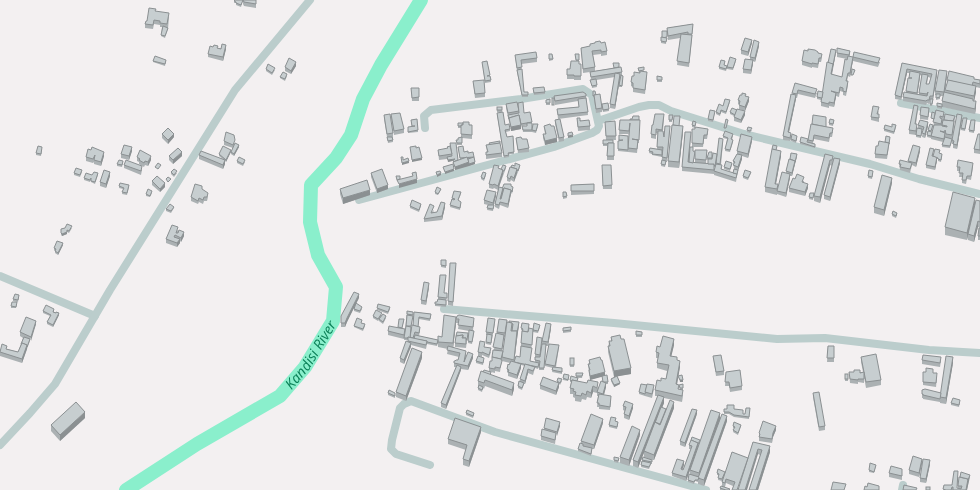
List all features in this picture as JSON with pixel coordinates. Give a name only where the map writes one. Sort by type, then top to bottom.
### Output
[{"type":"street","points":[[0,444],[55,384],[95,316],[235,90],[310,0]]},
{"type":"street","points":[[360,200],[554,147],[592,133],[597,130],[599,126],[592,95],[583,89],[521,99],[431,110],[424,116],[425,128]]},
{"type":"street","points":[[901,103],[980,118]]},
{"type":"street","points":[[598,121],[639,107],[659,105],[671,111],[744,134],[870,164],[919,179],[980,194]]},
{"type":"street","points":[[0,276],[95,316]]},
{"type":"street","points":[[444,310],[614,322],[777,339],[825,338],[930,350],[980,353]]},
{"type":"street","points":[[430,465],[396,454],[391,449],[400,408],[404,404],[412,401],[495,432],[706,490]]},
{"type":"building","points":[[243,0],[241,5],[236,3],[234,1]]},
{"type":"building","points":[[243,0],[256,0],[256,4],[244,2]]},
{"type":"building","points":[[149,8],[156,9],[155,11],[169,13],[167,24],[154,20],[153,25],[145,24],[147,21]]},
{"type":"building","points":[[693,24],[692,34],[688,34],[688,32],[668,36],[667,28]]},
{"type":"building","points":[[163,26],[168,28],[165,36],[161,35]]},
{"type":"building","points":[[662,31],[667,31],[667,37],[662,38]]},
{"type":"building","points":[[681,34],[692,35],[689,63],[677,61]]},
{"type":"building","points":[[661,37],[667,38],[666,42],[661,41]]},
{"type":"building","points":[[745,38],[752,40],[748,52],[741,50]]},
{"type":"building","points":[[754,40],[759,42],[755,58],[750,57]]},
{"type":"building","points":[[600,41],[601,43],[605,42],[607,51],[592,51],[595,67],[583,69],[581,48],[590,46],[590,44]]},
{"type":"building","points":[[222,44],[226,45],[223,57],[208,54],[210,46],[218,46],[217,48],[221,49]]},
{"type":"building","points":[[837,48],[850,51],[849,55],[837,53]]},
{"type":"building","points":[[808,49],[815,50],[822,54],[821,58],[819,58],[818,64],[802,61],[804,50],[808,51]]},
{"type":"building","points":[[831,49],[836,50],[833,65],[828,63]]},
{"type":"building","points":[[536,52],[537,58],[521,60],[522,67],[517,68],[515,55]]},
{"type":"building","points":[[854,52],[880,58],[878,63],[853,57]]},
{"type":"building","points":[[549,54],[552,54],[553,59],[549,59]]},
{"type":"building","points":[[575,54],[579,54],[579,60],[576,60]]},
{"type":"building","points":[[155,56],[166,60],[165,64],[153,61]]},
{"type":"building","points":[[848,56],[853,57],[850,73],[848,73],[846,81],[848,81],[846,92],[840,87],[839,93],[831,91],[836,93],[834,103],[829,102],[829,104],[821,102],[827,62],[833,64],[831,74],[842,77],[845,59],[847,60]]},
{"type":"building","points":[[730,57],[736,59],[733,68],[727,67]]},
{"type":"building","points":[[289,58],[296,62],[291,71],[285,67]]},
{"type":"building","points":[[745,59],[753,60],[751,70],[743,69]]},
{"type":"building","points":[[721,60],[725,61],[724,65],[727,66],[726,69],[719,67]]},
{"type":"building","points":[[487,61],[490,75],[487,76],[490,76],[491,80],[485,81],[482,62]]},
{"type":"building","points":[[571,61],[579,61],[579,64],[581,64],[581,76],[567,75],[567,69],[570,69]]},
{"type":"building","points":[[613,63],[619,63],[619,67],[614,68]]},
{"type":"building","points":[[902,63],[937,70],[933,96],[930,96],[929,100],[926,101],[903,97],[904,92],[927,96],[928,92],[927,94],[919,93],[922,74],[928,75],[926,84],[929,84],[932,74],[907,69],[901,97],[895,95]]},
{"type":"building","points":[[268,64],[275,68],[272,73],[266,69]]},
{"type":"building","points":[[621,67],[622,72],[591,77],[590,72]]},
{"type":"building","points":[[644,67],[644,70],[639,71],[638,68]]},
{"type":"building","points":[[522,69],[524,92],[528,92],[528,95],[522,95],[517,70]]},
{"type":"building","points":[[852,69],[855,70],[853,75],[851,75]]},
{"type":"building","points":[[939,70],[947,71],[944,92],[935,91]]},
{"type":"building","points":[[640,71],[647,72],[645,90],[633,88],[633,83],[631,82],[634,72],[640,73]]},
{"type":"building","points":[[910,71],[920,73],[917,93],[906,91]]},
{"type":"building","points":[[949,71],[974,77],[974,79],[980,80],[980,84],[973,82],[972,86],[947,80]]},
{"type":"building","points":[[283,72],[287,74],[285,79],[280,77]]},
{"type":"building","points":[[615,73],[620,74],[615,105],[610,104]]},
{"type":"building","points":[[621,75],[623,76],[622,86],[619,85]]},
{"type":"building","points":[[657,76],[662,77],[662,80],[657,80]]},
{"type":"building","points":[[596,79],[597,85],[592,86],[590,80]]},
{"type":"building","points":[[484,80],[485,93],[475,94],[473,81]]},
{"type":"building","points":[[948,80],[976,86],[974,96],[945,90]]},
{"type":"building","points":[[795,83],[817,89],[815,94],[798,90],[797,94],[792,93]]},
{"type":"building","points":[[544,87],[545,92],[534,93],[533,88]]},
{"type":"building","points":[[411,88],[419,88],[419,97],[412,98]]},
{"type":"building","points":[[593,91],[595,91],[596,95],[594,96],[593,96]]},
{"type":"building","points":[[818,91],[823,92],[822,98],[817,97]]},
{"type":"building","points":[[583,92],[586,96],[555,101],[554,96]]},
{"type":"building","points":[[944,92],[973,99],[973,101],[976,101],[975,109],[942,101]]},
{"type":"building","points":[[742,93],[749,97],[745,107],[739,105],[740,101],[738,100]]},
{"type":"building","points":[[600,94],[602,108],[596,109],[594,95]]},
{"type":"building","points":[[791,94],[796,95],[788,132],[791,133],[790,138],[783,136]]},
{"type":"building","points":[[936,94],[940,94],[940,97],[936,98]]},
{"type":"building","points":[[552,98],[554,98],[554,105],[552,105]]},
{"type":"building","points":[[586,98],[588,112],[558,115],[557,109],[579,107],[578,99]]},
{"type":"building","points":[[550,99],[550,103],[546,103],[546,100]]},
{"type":"building","points":[[725,99],[730,100],[726,112],[721,110],[720,114],[716,112],[719,104],[723,106]]},
{"type":"building","points":[[930,99],[933,99],[932,104],[930,104]]},
{"type":"building","points":[[517,102],[519,111],[508,113],[506,104]]},
{"type":"building","points":[[523,102],[524,113],[530,112],[532,122],[521,124],[519,115],[509,119],[508,115],[519,113],[518,103]]},
{"type":"building","points":[[608,103],[609,109],[603,110],[602,104]]},
{"type":"building","points":[[937,103],[942,104],[942,107],[937,106]]},
{"type":"building","points":[[914,105],[918,106],[915,124],[917,124],[916,131],[909,130]]},
{"type":"building","points":[[873,106],[879,107],[877,114],[879,114],[879,118],[871,117]]},
{"type":"building","points":[[497,107],[502,107],[502,110],[497,110]]},
{"type":"building","points":[[921,107],[929,108],[928,117],[920,115]]},
{"type":"building","points":[[732,108],[737,110],[735,115],[730,112]]},
{"type":"building","points":[[737,109],[745,111],[741,120],[734,117]]},
{"type":"building","points":[[710,110],[715,111],[713,120],[708,119]]},
{"type":"building","points":[[936,110],[944,112],[943,117],[940,116],[942,119],[941,124],[933,122]]},
{"type":"building","points":[[503,112],[505,125],[509,124],[510,129],[505,130],[507,137],[513,136],[514,152],[508,153],[509,155],[504,156],[497,113]]},
{"type":"building","points":[[932,112],[935,113],[934,119],[931,118]]},
{"type":"building","points":[[400,113],[404,129],[394,131],[391,114]]},
{"type":"building","points":[[390,114],[393,133],[387,134],[384,115]]},
{"type":"building","points":[[655,114],[664,114],[662,130],[656,129],[656,135],[651,134]]},
{"type":"building","points":[[945,114],[955,116],[953,121],[944,120]]},
{"type":"building","points":[[957,114],[962,115],[957,145],[953,144],[954,141],[952,140]]},
{"type":"building","points":[[519,115],[521,125],[511,127],[509,118]]},
{"type":"building","points":[[669,115],[673,115],[672,120],[669,120]]},
{"type":"building","points":[[813,115],[826,117],[826,127],[812,124]]},
{"type":"building","points":[[633,116],[639,116],[639,120],[630,120]]},
{"type":"building","points":[[674,116],[680,116],[679,126],[673,125]]},
{"type":"building","points":[[577,118],[580,118],[580,121],[589,120],[590,126],[578,127]]},
{"type":"building","points":[[963,118],[967,118],[965,129],[961,128]]},
{"type":"building","points":[[417,119],[418,130],[408,132],[408,127],[415,126],[412,126],[411,120]]},
{"type":"building","points":[[560,119],[564,137],[559,138],[555,120]]},
{"type":"building","points":[[726,119],[728,120],[726,128],[724,128]]},
{"type":"building","points":[[830,119],[834,120],[833,124],[829,123]]},
{"type":"building","points":[[620,120],[640,120],[639,140],[632,139],[638,140],[637,149],[628,148],[630,123],[629,131],[619,130]]},
{"type":"building","points":[[920,120],[928,122],[925,134],[922,133],[924,127],[918,125]]},
{"type":"building","points":[[943,120],[954,121],[952,135],[946,134],[945,130],[945,132],[940,131],[945,133],[944,139],[931,136],[934,125],[942,125]]},
{"type":"building","points":[[971,120],[975,120],[974,131],[969,130]]},
{"type":"building","points":[[615,121],[616,136],[606,136],[605,122]]},
{"type":"building","points":[[693,121],[696,122],[695,126],[692,125]]},
{"type":"building","points":[[463,122],[469,122],[469,125],[472,125],[472,135],[461,134],[461,125],[463,125]]},
{"type":"building","points":[[458,123],[463,123],[461,126],[458,126]]},
{"type":"building","points":[[527,123],[532,123],[532,130],[523,130],[522,126],[527,126]]},
{"type":"building","points":[[533,124],[538,124],[536,131],[532,130]]},
{"type":"building","points":[[550,124],[551,126],[554,126],[557,138],[545,141],[543,134],[546,134],[544,126]]},
{"type":"building","points":[[811,124],[833,128],[832,133],[830,133],[829,138],[814,135],[813,141],[808,140]]},
{"type":"building","points":[[892,124],[896,125],[894,132],[884,129],[885,125],[892,127]]},
{"type":"building","points":[[930,124],[933,125],[931,131],[928,130]]},
{"type":"building","points":[[672,125],[683,126],[679,162],[668,161]]},
{"type":"building","points":[[665,126],[670,126],[667,158],[662,157],[663,147],[657,147],[658,131],[663,131],[664,137]]},
{"type":"building","points":[[695,127],[708,129],[707,135],[704,135],[703,144],[692,143],[692,129],[695,129]]},
{"type":"building","points":[[748,127],[752,128],[750,131],[747,130]]},
{"type":"building","points":[[168,128],[174,134],[168,140],[162,134]]},
{"type":"building","points":[[917,128],[922,129],[921,136],[916,135]]},
{"type":"building","points":[[725,131],[733,134],[730,150],[725,149],[728,138],[723,136]]},
{"type":"building","points":[[928,131],[932,132],[931,136],[927,135]]},
{"type":"building","points":[[226,132],[234,135],[235,140],[233,145],[224,141]]},
{"type":"building","points":[[572,132],[573,135],[568,136],[568,133]]},
{"type":"building","points":[[685,132],[691,132],[688,162],[714,164],[714,170],[682,167]]},
{"type":"building","points":[[741,134],[752,137],[748,154],[737,151]]},
{"type":"building","points":[[792,134],[797,136],[796,141],[791,139]]},
{"type":"building","points":[[978,134],[980,134],[980,150],[974,149]]},
{"type":"building","points":[[619,135],[628,136],[628,150],[618,149],[618,141],[623,140],[619,140]]},
{"type":"building","points":[[886,136],[890,137],[889,144],[885,142]]},
{"type":"building","points":[[387,137],[392,137],[393,140],[388,141]]},
{"type":"building","points":[[462,137],[462,143],[457,143],[456,140]]},
{"type":"building","points":[[521,137],[522,139],[527,139],[529,148],[518,150],[516,138]]},
{"type":"building","points":[[801,137],[808,139],[807,142],[815,144],[815,147],[800,142]]},
{"type":"building","points":[[945,137],[952,139],[950,146],[942,145]]},
{"type":"building","points":[[719,138],[723,139],[720,164],[716,163]]},
{"type":"building","points":[[603,140],[613,140],[613,143],[603,144]]},
{"type":"building","points":[[500,141],[500,143],[490,145],[489,143]]},
{"type":"building","points":[[879,141],[889,143],[887,155],[875,154],[876,146],[878,146]]},
{"type":"building","points":[[235,143],[239,145],[234,154],[231,152]]},
{"type":"building","points":[[450,143],[456,143],[458,160],[454,162],[453,160],[455,159],[448,160],[447,157],[452,156]]},
{"type":"building","points":[[500,143],[502,153],[486,155],[486,152],[488,152],[486,145]]},
{"type":"building","points":[[608,143],[614,143],[614,156],[607,156]]},
{"type":"building","points":[[124,145],[132,147],[129,156],[121,154]]},
{"type":"building","points":[[773,145],[777,146],[776,150],[772,149]]},
{"type":"building","points":[[913,145],[920,147],[916,163],[908,161]]},
{"type":"building","points":[[38,146],[42,147],[41,154],[36,153]]},
{"type":"building","points":[[223,146],[231,150],[226,160],[219,154]]},
{"type":"building","points":[[416,146],[416,148],[419,147],[422,158],[412,160],[410,147]]},
{"type":"building","points":[[450,146],[452,154],[439,156],[438,150],[448,148],[447,147]]},
{"type":"building","points":[[463,146],[464,152],[473,152],[474,157],[460,158],[458,147]]},
{"type":"building","points":[[92,147],[104,152],[101,162],[94,160],[95,155],[93,159],[86,157],[88,149],[91,150]]},
{"type":"building","points":[[690,147],[693,147],[693,151],[695,152],[693,163],[689,162]]},
{"type":"building","points":[[178,148],[182,152],[173,160],[169,156]]},
{"type":"building","points":[[650,148],[662,150],[662,155],[652,154],[653,152],[649,151]]},
{"type":"building","points":[[930,148],[934,149],[932,156],[937,157],[935,167],[926,165]]},
{"type":"building","points":[[772,149],[781,151],[775,184],[778,184],[777,189],[765,187]]},
{"type":"building","points":[[935,149],[940,150],[939,153],[942,154],[941,160],[933,156]]},
{"type":"building","points":[[140,150],[151,156],[148,162],[145,161],[144,163],[137,157]]},
{"type":"building","points":[[695,150],[707,150],[706,160],[695,159]]},
{"type":"building","points":[[201,151],[225,160],[223,165],[199,155]]},
{"type":"building","points":[[709,152],[712,152],[712,158],[707,158]]},
{"type":"building","points":[[713,153],[717,154],[715,166],[714,164],[708,164],[708,159],[712,159]]},
{"type":"building","points":[[791,153],[797,154],[795,162],[790,159]]},
{"type":"building","points":[[737,154],[742,155],[738,167],[733,165],[735,162],[733,161]]},
{"type":"building","points":[[825,154],[833,156],[832,160],[830,160],[820,197],[814,196]]},
{"type":"building","points":[[239,157],[245,160],[243,164],[237,161]]},
{"type":"building","points":[[401,157],[403,157],[403,160],[408,158],[409,161],[402,163]]},
{"type":"building","points":[[467,157],[469,162],[455,167],[453,162]]},
{"type":"building","points":[[474,157],[475,162],[469,164],[468,159]]},
{"type":"building","points":[[834,158],[840,159],[830,197],[824,195]]},
{"type":"building","points":[[789,159],[795,161],[792,173],[786,171]]},
{"type":"building","points":[[119,160],[123,161],[122,165],[117,164]]},
{"type":"building","points":[[126,160],[142,166],[141,171],[124,165]]},
{"type":"building","points":[[662,160],[666,161],[665,165],[661,164]]},
{"type":"building","points":[[900,160],[912,163],[910,169],[900,167]]},
{"type":"building","points":[[958,160],[973,163],[971,176],[967,176],[966,180],[962,180],[963,173],[959,173],[960,167],[957,167]]},
{"type":"building","points":[[726,161],[732,163],[730,169],[724,167]]},
{"type":"building","points":[[158,163],[161,165],[158,169],[155,167]]},
{"type":"building","points":[[515,163],[520,165],[518,171],[517,169],[511,167],[512,165],[515,166]]},
{"type":"building","points":[[453,164],[454,169],[445,172],[443,167]]},
{"type":"building","points":[[716,164],[722,165],[721,169],[737,174],[736,178],[714,171]]},
{"type":"building","points":[[494,165],[499,166],[498,168],[503,170],[498,186],[489,184]]},
{"type":"building","points":[[503,165],[506,166],[504,171],[501,169]]},
{"type":"building","points":[[602,165],[611,165],[612,185],[603,186]]},
{"type":"building","points":[[510,167],[517,169],[514,178],[511,176],[510,179],[507,177]]},
{"type":"building","points":[[76,168],[82,170],[80,175],[74,173]]},
{"type":"building","points":[[174,169],[177,171],[174,175],[171,172]]},
{"type":"building","points":[[382,169],[388,185],[377,189],[371,173]]},
{"type":"building","points":[[734,169],[738,170],[737,174],[733,173]]},
{"type":"building","points":[[104,170],[110,172],[106,184],[100,182]]},
{"type":"building","points":[[745,170],[751,172],[748,178],[743,176]]},
{"type":"building","points":[[869,170],[873,171],[872,177],[868,176]]},
{"type":"building","points":[[440,171],[441,173],[437,175],[436,172]]},
{"type":"building","points":[[94,172],[98,173],[95,182],[91,181],[91,178],[90,180],[84,178],[86,173],[92,175]]},
{"type":"building","points":[[416,172],[417,179],[399,184],[397,180],[413,176],[412,173]]},
{"type":"building","points":[[483,172],[486,173],[484,179],[481,177]]},
{"type":"building","points":[[782,172],[790,174],[786,193],[777,191]]},
{"type":"building","points":[[797,174],[804,177],[802,182],[808,184],[805,192],[789,188],[793,178],[795,179]]},
{"type":"building","points":[[882,175],[892,178],[884,210],[874,207]]},
{"type":"building","points":[[157,176],[165,183],[160,189],[152,181]]},
{"type":"building","points":[[396,176],[400,176],[400,179],[397,180]]},
{"type":"building","points":[[168,177],[171,179],[168,182],[166,179]]},
{"type":"building","points":[[367,180],[370,190],[343,198],[340,189]]},
{"type":"building","points":[[120,183],[129,185],[127,193],[122,192],[124,188],[119,186]]},
{"type":"building","points":[[195,184],[202,186],[202,189],[208,193],[207,197],[204,197],[203,200],[199,198],[198,201],[191,197]]},
{"type":"building","points":[[504,184],[511,184],[513,187],[512,192],[511,190],[504,188],[502,189]]},
{"type":"building","points":[[594,184],[594,191],[571,191],[571,185]]},
{"type":"building","points":[[437,187],[441,189],[438,194],[435,192]]},
{"type":"building","points":[[499,187],[503,188],[500,199],[504,188],[511,190],[508,204],[500,202],[499,205],[495,204]]},
{"type":"building","points":[[148,189],[152,191],[150,196],[146,194]]},
{"type":"building","points":[[487,190],[496,192],[493,203],[484,200]]},
{"type":"building","points":[[454,191],[461,192],[458,200],[461,202],[460,208],[450,205],[452,199],[455,199],[452,198]]},
{"type":"building","points":[[563,192],[566,192],[567,196],[563,197]]},
{"type":"building","points":[[953,192],[975,198],[967,233],[945,227]]},
{"type":"building","points":[[810,193],[814,193],[813,198],[809,197]]},
{"type":"building","points":[[412,200],[421,204],[419,210],[410,206]]},
{"type":"building","points":[[976,200],[980,201],[980,222],[978,221],[974,236],[968,234]]},
{"type":"building","points":[[441,202],[445,203],[442,216],[424,219],[430,204],[434,206],[431,213],[437,212]]},
{"type":"building","points":[[170,204],[174,207],[171,211],[166,209]]},
{"type":"building","points":[[488,205],[494,205],[493,209],[487,208]]},
{"type":"building","points":[[893,211],[897,213],[896,216],[892,214]]},
{"type":"building","points":[[67,224],[72,226],[69,231],[67,230],[67,232],[62,234],[61,229],[65,228]]},
{"type":"building","points":[[172,225],[178,227],[176,233],[178,233],[179,230],[184,232],[181,238],[175,235],[174,237],[180,239],[177,243],[166,239]]},
{"type":"building","points":[[979,228],[980,236],[978,236]]},
{"type":"building","points":[[57,241],[63,243],[58,253],[54,248]]},
{"type":"building","points":[[441,260],[446,260],[446,266],[441,265]]},
{"type":"building","points":[[450,263],[456,263],[453,302],[448,301]]},
{"type":"building","points":[[440,275],[446,275],[444,293],[447,293],[447,298],[438,297]]},
{"type":"building","points":[[424,282],[429,283],[426,301],[421,300]]},
{"type":"building","points":[[354,292],[359,294],[345,323],[341,323],[341,316]]},
{"type":"building","points":[[15,294],[19,295],[18,300],[13,299]]},
{"type":"building","points":[[438,299],[446,300],[446,305],[435,304]]},
{"type":"building","points":[[12,302],[17,302],[16,307],[11,306]]},
{"type":"building","points":[[356,303],[362,307],[360,311],[354,309]]},
{"type":"building","points":[[378,304],[390,307],[388,312],[377,308]]},
{"type":"building","points":[[46,305],[54,309],[53,312],[59,313],[53,325],[47,322],[51,315],[43,311]]},
{"type":"building","points":[[376,310],[382,313],[378,319],[373,316]]},
{"type":"building","points":[[407,311],[413,312],[413,315],[407,314]]},
{"type":"building","points":[[414,312],[431,314],[430,319],[419,317],[418,327],[413,325]]},
{"type":"building","points":[[383,314],[386,316],[383,322],[379,319]]},
{"type":"building","points":[[407,315],[413,316],[411,326],[406,326]]},
{"type":"building","points":[[444,315],[456,317],[453,343],[438,342],[438,336],[442,337]]},
{"type":"building","points":[[459,315],[474,318],[473,327],[458,325],[459,319],[456,319]]},
{"type":"building","points":[[26,317],[36,321],[31,337],[20,332]]},
{"type":"building","points":[[357,318],[362,320],[361,323],[365,324],[363,329],[354,326]]},
{"type":"building","points":[[488,318],[495,319],[493,333],[486,332]]},
{"type":"building","points":[[399,319],[404,319],[402,328],[398,327]]},
{"type":"building","points":[[499,319],[507,320],[505,333],[497,332]]},
{"type":"building","points":[[509,321],[519,322],[517,333],[517,331],[512,331],[513,324]]},
{"type":"building","points":[[507,322],[512,323],[511,331],[517,331],[514,360],[502,357]]},
{"type":"building","points":[[522,323],[529,324],[528,332],[522,331]]},
{"type":"building","points":[[534,323],[540,325],[538,331],[533,330]]},
{"type":"building","points":[[546,323],[551,324],[548,342],[542,341]]},
{"type":"building","points":[[412,325],[420,327],[419,333],[415,332],[413,338],[410,337]]},
{"type":"building","points":[[389,326],[405,329],[404,335],[388,331]]},
{"type":"building","points":[[406,326],[411,327],[410,338],[404,338]]},
{"type":"building","points":[[571,327],[571,330],[563,331],[563,328]]},
{"type":"building","points":[[529,328],[533,329],[532,345],[521,343],[522,331],[528,332]]},
{"type":"building","points":[[469,330],[474,331],[472,342],[468,341]]},
{"type":"building","points":[[636,331],[642,332],[642,335],[636,335]]},
{"type":"building","points":[[457,332],[468,333],[467,340],[466,338],[463,338],[463,335],[456,336]]},
{"type":"building","points":[[496,333],[504,335],[502,349],[493,347]]},
{"type":"building","points":[[487,334],[492,335],[491,343],[486,342]]},
{"type":"building","points":[[415,335],[438,340],[437,344],[414,339]]},
{"type":"building","points":[[463,335],[462,338],[466,338],[466,344],[455,343],[456,336]]},
{"type":"building","points":[[620,335],[621,339],[624,339],[631,368],[614,371],[608,346],[610,346],[609,341],[612,341],[611,337]]},
{"type":"building","points":[[663,336],[674,339],[670,356],[677,357],[677,360],[680,361],[676,384],[679,385],[678,389],[683,390],[682,396],[655,390],[657,380],[661,381],[661,378],[666,379],[669,365],[657,363],[659,353],[656,352],[657,346],[660,347]]},
{"type":"building","points":[[24,337],[30,339],[27,347],[27,345],[21,344]]},
{"type":"building","points":[[408,337],[427,341],[426,345],[408,341]]},
{"type":"building","points":[[537,337],[542,338],[540,355],[535,354]]},
{"type":"building","points":[[406,341],[411,343],[404,360],[400,358]]},
{"type":"building","points":[[480,341],[485,342],[484,347],[491,348],[489,355],[478,352]]},
{"type":"building","points":[[22,343],[27,345],[22,359],[0,352],[2,344],[7,346],[6,349],[18,352]]},
{"type":"building","points":[[542,344],[546,344],[544,368],[539,368],[540,361],[535,360],[535,357],[540,357]]},
{"type":"building","points":[[549,344],[559,345],[555,366],[545,364]]},
{"type":"building","points":[[448,346],[466,351],[464,362],[468,352],[473,354],[468,366],[454,363],[454,361],[458,360],[460,353],[447,350]]},
{"type":"building","points":[[521,346],[532,348],[530,361],[539,363],[538,367],[514,362],[516,356],[520,357]]},
{"type":"building","points":[[828,346],[834,346],[834,358],[827,358]]},
{"type":"building","points":[[412,348],[422,352],[406,396],[396,392]]},
{"type":"building","points":[[493,350],[503,351],[501,359],[492,357]]},
{"type":"building","points":[[876,354],[881,380],[866,382],[861,357]]},
{"type":"building","points":[[721,355],[724,371],[716,372],[713,356]]},
{"type":"building","points":[[923,355],[941,357],[940,363],[922,360]]},
{"type":"building","points":[[478,356],[484,358],[483,363],[476,361]]},
{"type":"building","points":[[946,356],[953,357],[946,398],[940,397]]},
{"type":"building","points":[[492,357],[501,359],[502,361],[500,368],[489,368]]},
{"type":"building","points":[[600,357],[605,372],[590,376],[588,364],[590,364],[589,360]]},
{"type":"building","points":[[570,358],[574,358],[574,365],[570,365]]},
{"type":"building","points":[[511,361],[521,364],[517,375],[508,372],[508,364],[509,365]]},
{"type":"building","points":[[525,364],[535,367],[533,371],[528,369],[525,381],[520,379]]},
{"type":"building","points":[[457,365],[461,367],[446,405],[441,403]]},
{"type":"building","points":[[553,367],[562,368],[562,372],[552,370]]},
{"type":"building","points":[[926,368],[933,369],[933,373],[937,373],[936,383],[923,382],[923,372],[926,372]]},
{"type":"building","points":[[484,370],[491,372],[490,375],[483,372]]},
{"type":"building","points":[[740,370],[742,386],[730,388],[729,382],[725,382],[726,372]]},
{"type":"building","points":[[854,370],[860,370],[860,373],[864,372],[864,379],[850,379],[849,372],[854,372]]},
{"type":"building","points":[[481,371],[514,383],[512,390],[485,380],[484,383],[478,381]]},
{"type":"building","points":[[576,373],[583,373],[582,376],[576,376]]},
{"type":"building","points":[[564,374],[569,375],[568,380],[563,378]]},
{"type":"building","points":[[845,374],[848,374],[848,379],[845,379]]},
{"type":"building","points":[[607,375],[608,382],[603,382],[602,376]]},
{"type":"building","points":[[682,375],[683,380],[680,380],[678,376]]},
{"type":"building","points":[[571,376],[578,378],[577,381],[570,380]]},
{"type":"building","points":[[617,376],[620,383],[614,385],[611,379]]},
{"type":"building","points":[[543,377],[559,383],[556,391],[540,385]]},
{"type":"building","points":[[558,378],[562,379],[560,383],[557,381]]},
{"type":"building","points":[[572,380],[587,383],[588,380],[598,382],[597,388],[593,386],[591,393],[587,391],[586,395],[582,393],[581,396],[575,395],[576,392],[573,391],[574,389],[570,388]]},
{"type":"building","points":[[519,381],[524,383],[522,388],[518,386]]},
{"type":"building","points":[[601,381],[606,383],[603,394],[597,392]]},
{"type":"building","points":[[641,384],[647,385],[645,394],[639,392]]},
{"type":"building","points":[[647,384],[654,385],[652,394],[645,392]]},
{"type":"building","points":[[683,384],[683,388],[680,388],[679,385]]},
{"type":"building","points":[[479,385],[483,387],[482,390],[478,388]]},
{"type":"building","points":[[925,389],[941,393],[940,399],[923,395],[922,390]]},
{"type":"building","points":[[389,390],[395,393],[395,396],[388,393]]},
{"type":"building","points":[[819,392],[825,426],[819,427],[813,393]]},
{"type":"building","points":[[599,394],[611,396],[610,407],[599,405],[599,403],[597,403]]},
{"type":"building","points":[[658,395],[664,397],[638,462],[633,460]]},
{"type":"building","points":[[953,398],[960,400],[959,405],[951,403]]},
{"type":"building","points":[[670,400],[674,402],[654,455],[644,451],[655,422],[660,425]]},
{"type":"building","points":[[625,401],[633,404],[629,416],[624,414],[626,407],[623,406]]},
{"type":"building","points":[[76,402],[85,412],[60,435],[51,425]]},
{"type":"building","points":[[727,405],[734,405],[734,409],[743,410],[743,414],[745,414],[746,408],[750,408],[749,417],[724,412],[724,409],[727,409]]},
{"type":"building","points":[[661,407],[666,409],[660,424],[655,422]]},
{"type":"building","points":[[692,409],[697,410],[685,443],[680,441]]},
{"type":"building","points":[[467,410],[474,413],[473,416],[466,413]]},
{"type":"building","points":[[711,410],[720,413],[699,473],[690,470]]},
{"type":"building","points":[[591,414],[603,419],[594,445],[581,441]]},
{"type":"building","points":[[722,414],[727,416],[704,480],[698,478]]},
{"type":"building","points":[[611,417],[616,418],[615,421],[618,422],[617,427],[609,425]]},
{"type":"building","points":[[455,418],[481,427],[469,461],[463,459],[467,445],[448,439]]},
{"type":"building","points":[[546,418],[560,422],[557,432],[544,428]]},
{"type":"building","points":[[763,421],[776,426],[772,439],[759,437]]},
{"type":"building","points":[[734,422],[741,425],[738,433],[733,430],[735,427],[733,426]]},
{"type":"building","points":[[632,426],[640,430],[629,460],[620,457]]},
{"type":"building","points":[[542,429],[556,433],[555,440],[541,436]]},
{"type":"building","points":[[692,437],[700,440],[698,444],[691,440]]},
{"type":"building","points":[[691,440],[698,443],[686,477],[672,473],[677,459],[684,461],[681,469],[683,470],[692,446],[689,445]]},
{"type":"building","points":[[753,442],[770,446],[756,490],[749,490],[762,450],[758,449],[745,490],[738,490]]},
{"type":"building","points":[[580,443],[583,444],[583,446],[592,448],[591,454],[578,449]]},
{"type":"building","points":[[732,452],[748,458],[737,490],[732,490],[735,482],[726,479],[725,483],[722,482]]},
{"type":"building","points":[[913,456],[922,459],[919,473],[909,470]]},
{"type":"building","points":[[614,457],[619,458],[618,461],[614,460]]},
{"type":"building","points":[[643,457],[652,460],[652,462],[642,460]]},
{"type":"building","points":[[923,459],[930,460],[926,479],[920,478]]},
{"type":"building","points":[[642,461],[651,463],[649,467],[641,465]]},
{"type":"building","points":[[870,463],[876,465],[874,472],[869,470]]},
{"type":"building","points":[[891,466],[902,469],[902,476],[889,473]]},
{"type":"building","points":[[718,469],[725,472],[722,479],[718,478]]},
{"type":"building","points":[[954,471],[958,471],[957,488],[961,489],[962,486],[958,486],[959,477],[968,479],[966,490],[953,490],[953,487],[951,490],[943,489],[944,485],[952,485]]},
{"type":"building","points":[[961,472],[970,475],[968,480],[960,477]]},
{"type":"building","points":[[689,474],[699,477],[698,480],[695,480],[694,482],[688,480]]},
{"type":"building","points":[[833,482],[846,484],[844,490],[831,490]]},
{"type":"building","points":[[868,483],[879,486],[879,490],[864,490]]},
{"type":"building","points":[[904,485],[917,488],[916,490],[903,490]]},
{"type":"building","points":[[721,486],[730,489],[726,490],[720,488]]},
{"type":"building","points":[[926,487],[930,487],[930,490],[926,490]]},
{"type":"waterway","name":"Kandisi River","points":[[126,490],[197,444],[280,396],[305,367],[333,321],[336,287],[318,255],[310,222],[311,185],[336,158],[351,135],[363,99],[381,65],[421,0]]}]
